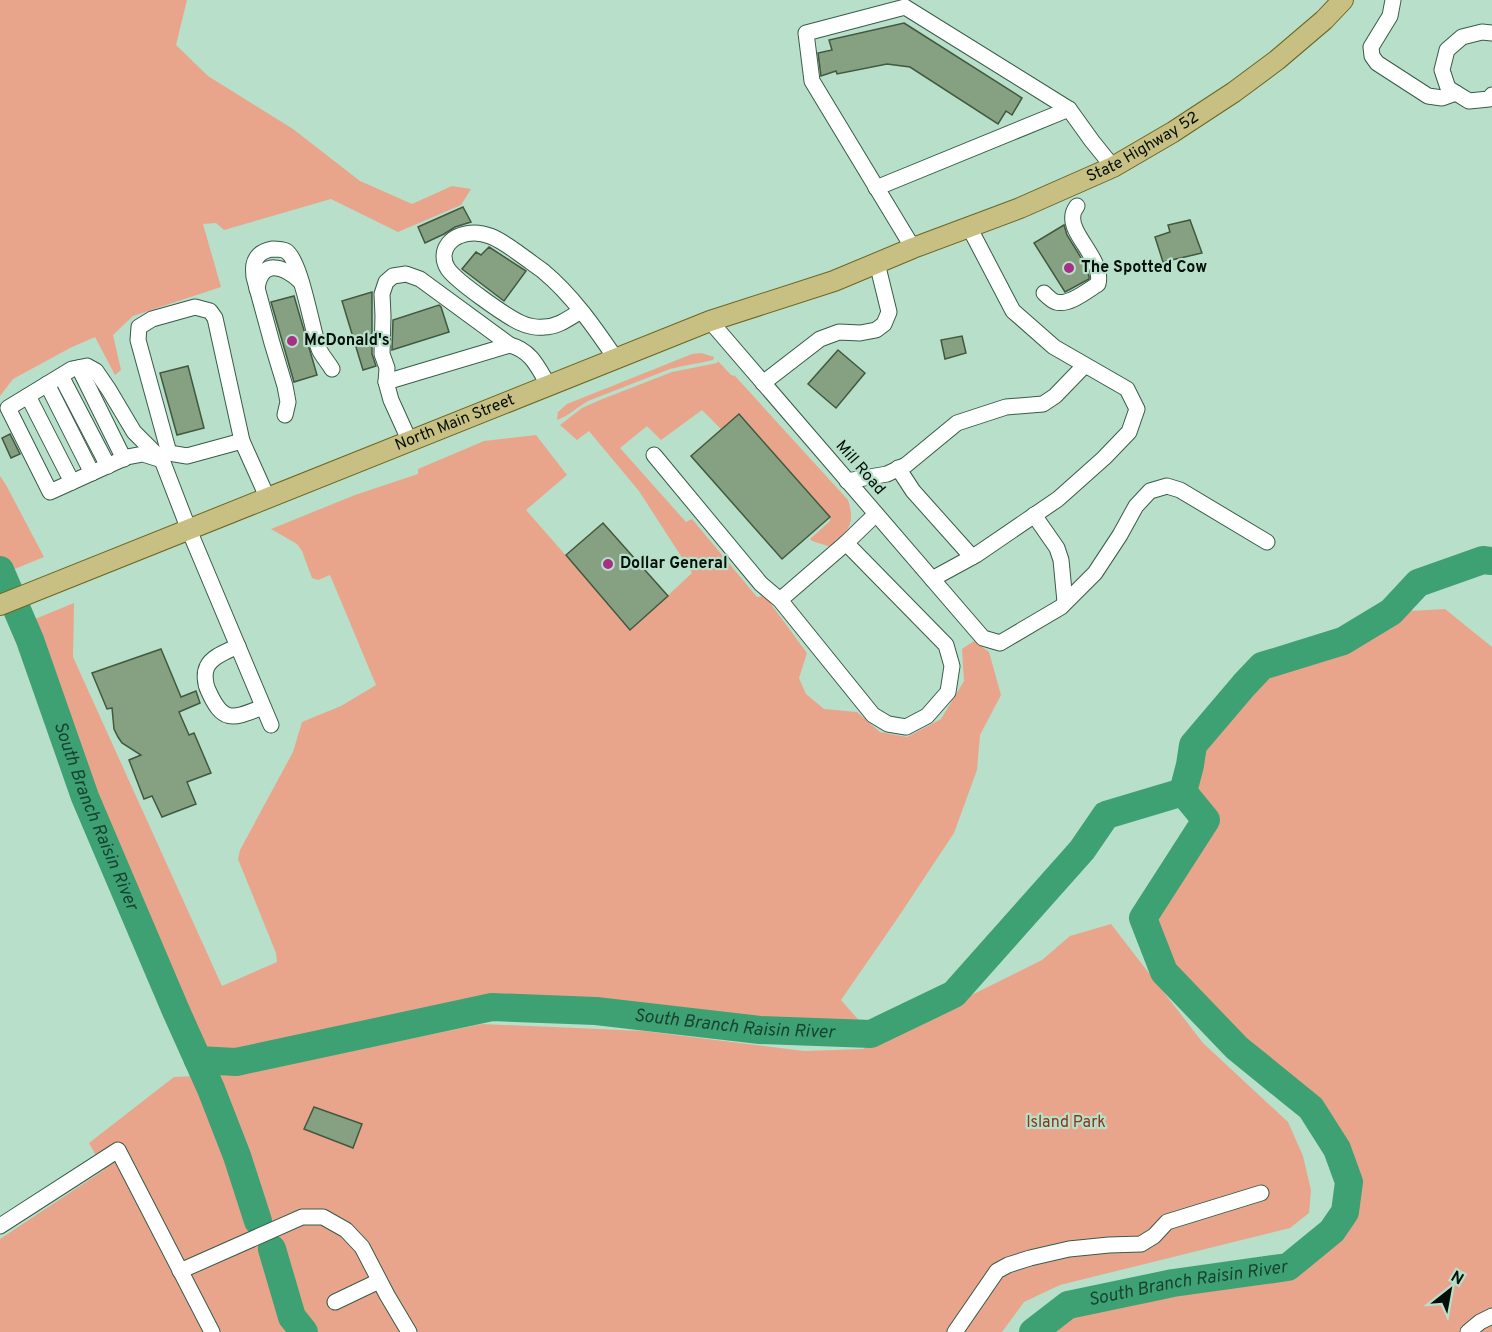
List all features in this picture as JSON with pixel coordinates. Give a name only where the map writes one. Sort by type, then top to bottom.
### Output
[{"type":"main road","name":"State Highway 52","points":[[912,248],[1020,208],[1113,167],[1173,132],[1234,92],[1285,53],[1324,20],[1343,0]]},
{"type":"main road","name":"North Main Street","points":[[0,605],[710,321],[834,281],[912,248]]},
{"type":"street","points":[[1394,0],[1390,16],[1371,47],[1372,56],[1377,63],[1428,96],[1442,98],[1456,93]]},
{"type":"street","points":[[912,248],[812,81],[806,33],[905,7],[1069,109],[1113,167]]},
{"type":"street","points":[[1492,33],[1482,32],[1462,37],[1447,50],[1442,70],[1448,88],[1469,101],[1489,99],[1492,95]]},
{"type":"street","points":[[876,188],[1069,109]]},
{"type":"street","points":[[1044,293],[1056,302],[1067,302],[1098,284],[1100,276],[1090,253],[1074,228],[1072,216],[1077,206]]},
{"type":"street","points":[[932,579],[972,557],[1059,499],[1129,432],[1137,408],[1127,389],[1054,347],[1013,311],[969,227]]},
{"type":"street","points":[[580,311],[558,325],[542,327],[523,324],[508,316],[456,278],[446,268],[444,256],[446,248],[453,239],[467,233],[481,233],[497,237],[544,272],[580,311],[616,358]]},
{"type":"street","points":[[285,415],[288,402],[285,386],[254,277],[255,260],[267,249],[286,251],[292,258],[320,350],[332,369]]},
{"type":"street","points":[[763,383],[820,339],[839,332],[860,333],[876,330],[884,324],[889,312],[877,263]]},
{"type":"street","points":[[410,442],[391,400],[386,382],[387,368],[382,354],[382,294],[386,282],[393,276],[406,274],[420,279],[510,345],[527,352],[549,386]]},
{"type":"street","points":[[268,499],[243,441],[215,318],[210,311],[195,307],[152,319],[139,327],[138,340],[165,457],[189,530],[271,725]]},
{"type":"street","name":"Mill Road","points":[[710,321],[983,638],[1000,643],[1065,602]]},
{"type":"street","points":[[386,382],[510,345]]},
{"type":"street","points":[[165,457],[134,432],[110,390],[96,371],[87,366],[72,369],[8,408],[50,492],[124,459],[143,454],[165,457],[187,456],[243,441]]},
{"type":"street","points":[[847,481],[887,474],[906,465],[957,423],[1006,407],[1044,404],[1084,366]]},
{"type":"street","points":[[79,368],[124,459]]},
{"type":"street","points":[[61,376],[108,466]]},
{"type":"street","points":[[47,384],[92,473]]},
{"type":"street","points":[[28,396],[72,482]]},
{"type":"street","points":[[654,455],[761,584],[780,600],[873,715],[888,724],[906,727],[927,716],[948,692],[952,666],[946,645],[846,543]]},
{"type":"street","points":[[898,468],[913,491],[972,557]]},
{"type":"street","points":[[1065,602],[1095,573],[1136,506],[1150,491],[1167,486],[1180,490],[1267,542]]},
{"type":"street","points":[[780,600],[876,514]]},
{"type":"street","points":[[1034,515],[1057,548],[1061,560],[1065,602]]},
{"type":"street","points":[[238,646],[215,657],[206,668],[206,685],[214,705],[224,715],[239,716],[263,707]]},
{"type":"street","points":[[0,1226],[118,1150],[212,1332]]},
{"type":"street","points":[[956,1332],[997,1271],[1008,1265],[1068,1249],[1141,1244],[1154,1236],[1167,1222],[1261,1193]]},
{"type":"street","points":[[180,1271],[302,1217],[323,1217],[346,1230],[362,1247],[409,1332]]},
{"type":"street","points":[[334,1302],[379,1281]]},
{"type":"street","points":[[1468,1332],[1492,1316]]},
{"type":"green space","points":[[0,0],[187,0],[176,45],[208,76],[293,129],[360,181],[412,204],[452,186],[471,189],[461,205],[398,232],[331,199],[224,230],[216,223],[203,224],[221,287],[133,316],[113,335],[121,370],[115,375],[95,337],[13,379],[0,396]]},
{"type":"green space","points":[[701,353],[714,357],[713,360],[670,369],[588,401],[557,420],[558,412],[567,404],[692,354]]},
{"type":"green space","points":[[718,361],[731,375],[735,376],[848,500],[851,521],[846,531],[831,547],[810,539],[830,521],[830,517],[740,414],[721,429],[702,410],[661,440],[647,426],[620,448],[686,522],[692,519],[757,597],[765,596],[807,653],[799,678],[806,694],[824,709],[857,712],[880,732],[907,737],[941,719],[964,681],[962,649],[974,641],[989,652],[1001,695],[980,735],[977,770],[954,833],[841,1000],[871,1034],[760,1030],[596,1011],[492,1007],[236,1062],[198,1060],[85,797],[23,624],[74,603],[73,657],[222,986],[277,962],[276,953],[238,859],[240,850],[293,752],[302,722],[341,706],[376,685],[330,575],[318,580],[312,578],[297,544],[271,529],[355,495],[418,474],[418,469],[484,441],[536,435],[567,475],[526,510],[631,630],[692,573],[639,491],[589,431],[577,440],[560,425],[582,408],[600,400],[672,372]]},
{"type":"green space","points":[[0,476],[44,557],[0,575]]},
{"type":"green space","points":[[1445,609],[1492,647],[1492,1332],[1033,1332],[1068,1305],[1288,1267],[1332,1231],[1345,1212],[1349,1182],[1337,1149],[1311,1108],[1237,1048],[1164,972],[1143,918],[1206,820],[1183,792],[1193,745],[1262,666],[1343,641],[1391,612]]},
{"type":"green space","name":"Island Park","points":[[1111,924],[1203,1043],[1288,1122],[1303,1156],[1311,1190],[1309,1213],[1290,1228],[1060,1285],[1024,1302],[1002,1332],[0,1332],[0,1239],[104,1170],[89,1143],[174,1077],[240,1074],[482,1024],[644,1031],[804,1051],[863,1049],[1042,960],[1070,936]]},
{"type":"building","points":[[904,23],[1022,98],[1012,115],[1006,111],[998,124],[910,67],[887,64],[837,74],[836,71],[821,76],[818,53],[832,50],[829,40]]},
{"type":"building","points":[[463,207],[471,222],[455,227],[425,243],[418,227]]},
{"type":"building","points":[[1190,220],[1202,253],[1163,262],[1155,237],[1170,232],[1168,225]]},
{"type":"building","name":"The Spotted Cow","points":[[1064,225],[1089,276],[1089,279],[1065,292],[1034,243]]},
{"type":"building","points":[[489,247],[526,271],[504,301],[462,269],[476,252],[481,255]]},
{"type":"building","points":[[372,292],[372,354],[376,366],[363,370],[342,301]]},
{"type":"building","name":"McDonald's","points":[[294,296],[317,375],[294,382],[271,302]]},
{"type":"building","points":[[439,305],[449,332],[392,350],[393,320]]},
{"type":"building","points":[[962,336],[966,353],[945,359],[941,340]]},
{"type":"building","points":[[838,350],[865,373],[836,408],[808,384]]},
{"type":"building","points":[[188,366],[204,428],[177,435],[160,373]]},
{"type":"building","points":[[739,414],[830,517],[782,559],[691,456]]},
{"type":"building","points":[[10,434],[20,454],[11,458],[2,438]]},
{"type":"building","points":[[603,523],[668,596],[630,630],[566,555]]},
{"type":"building","points":[[161,649],[181,697],[196,691],[200,703],[179,712],[189,735],[194,733],[211,773],[187,782],[196,804],[162,817],[152,796],[144,799],[129,760],[141,755],[122,743],[118,737],[114,729],[112,708],[107,709],[92,673]]},
{"type":"building","points":[[314,1107],[362,1124],[353,1148],[304,1129]]},
{"type":"waterway","name":"South Branch Raisin River","points":[[1183,792],[1193,745],[1262,666],[1343,641],[1391,612],[1418,583],[1483,560],[1492,561]]},
{"type":"waterway","name":"South Branch Raisin River","points":[[0,570],[30,640],[85,797],[211,1089],[237,1156],[258,1221]]},
{"type":"waterway","name":"South Branch Raisin River","points":[[198,1060],[236,1062],[492,1007],[596,1011],[760,1030],[871,1034],[954,994],[1082,850],[1106,815],[1183,792]]},
{"type":"waterway","name":"South Branch Raisin River","points":[[1033,1332],[1068,1305],[1173,1283],[1288,1267],[1332,1231],[1345,1212],[1349,1182],[1337,1149],[1311,1108],[1237,1048],[1164,972],[1143,918],[1206,820],[1183,792]]},
{"type":"waterway","name":"South Branch Raisin River","points":[[272,1249],[292,1317],[304,1332]]},
{"type":"place","name":"The Spotted Cow","points":[[1069,268]]},
{"type":"place","name":"McDonald's","points":[[292,341]]},
{"type":"place","name":"Dollar General","points":[[608,564]]}]
